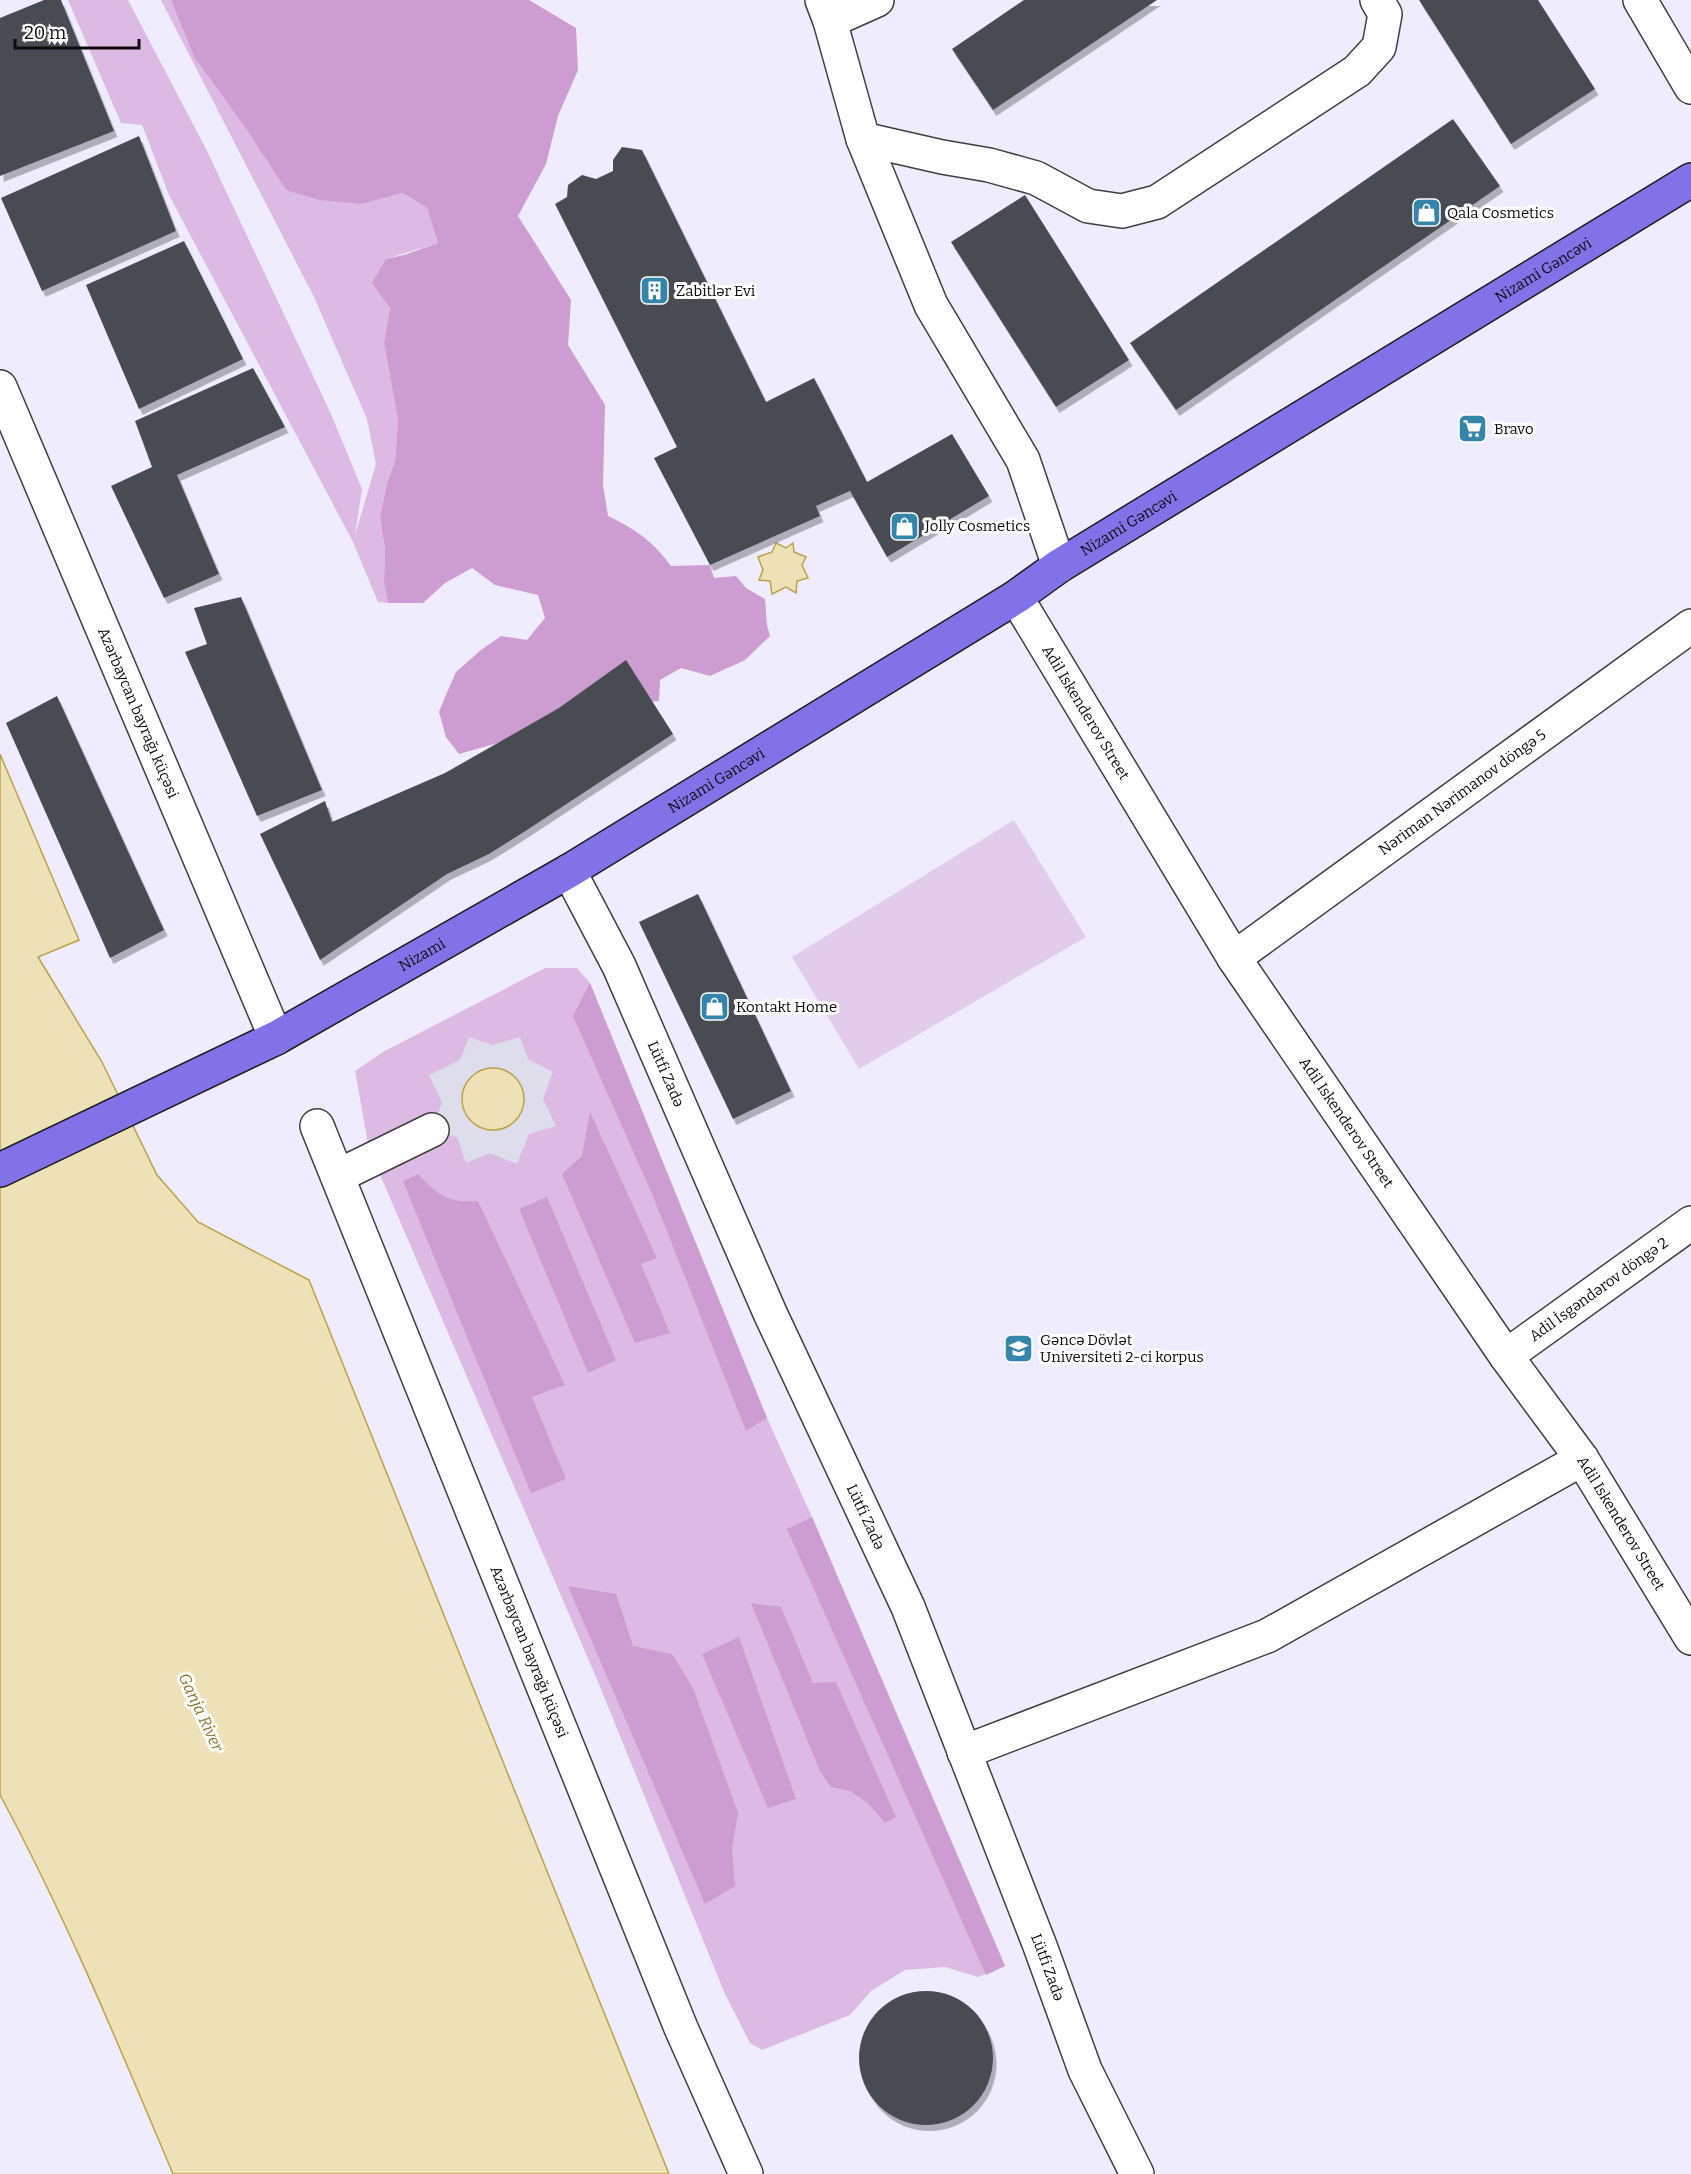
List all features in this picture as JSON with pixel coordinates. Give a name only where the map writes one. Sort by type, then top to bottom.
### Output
[{"type":"main road","name":"Nizami Gəncəvi","points":[[569,870],[1016,597],[1059,566],[1691,180]]},
{"type":"main road","name":"Nizami","points":[[0,1170],[276,1038],[569,870]]},
{"type":"street","points":[[877,0],[826,10],[863,139],[931,305],[1023,460],[1059,566]]},
{"type":"street","points":[[863,139],[988,165],[1036,178],[1089,206],[1122,211],[1157,202],[1357,71],[1379,47],[1385,14],[1377,0]]},
{"type":"street","points":[[1640,0],[1691,87]]},
{"type":"street","name":"Azərbaycan bayrağı küçəsi","points":[[0,387],[276,1038]]},
{"type":"street","name":"Adil Iskenderov Street","points":[[1016,597],[1234,958],[1506,1356],[1582,1459],[1691,1638]]},
{"type":"street","name":"Nəriman Nərimanov döngə 5","points":[[1234,958],[1691,626]]},
{"type":"street","name":"Lütfi Zadə","points":[[569,870],[619,966],[770,1313],[908,1607],[1040,1946],[1085,2070],[1137,2174]]},
{"type":"street","name":"Azərbaycan bayrağı küçəsi","points":[[317,1126],[676,2017],[746,2174]]},
{"type":"street","points":[[338,1176],[432,1130]]},
{"type":"street","name":"Adil İsgəndərov döngə 2","points":[[1506,1356],[1691,1222]]},
{"type":"street","points":[[964,1752],[1268,1636],[1582,1459]]},
{"type":"shaded area","points":[[68,0],[128,0],[207,151],[331,414],[362,489],[355,535],[376,464],[367,419],[314,297],[161,0],[171,0],[194,57],[244,126],[286,190],[360,204],[403,193],[427,208],[438,243],[386,259],[390,308],[384,343],[398,420],[395,461],[387,483],[380,517],[385,550],[384,583],[388,603],[378,602],[353,542],[169,195],[142,125],[121,123]]},
{"type":"shaded area","points":[[171,0],[529,0],[576,28],[578,70],[558,116],[546,164],[518,216],[571,300],[568,345],[605,405],[603,485],[608,516],[643,536],[671,566],[710,565],[714,578],[736,576],[746,588],[765,599],[770,636],[745,660],[710,676],[681,668],[660,680],[659,701],[643,702],[459,754],[446,737],[439,712],[456,672],[501,636],[527,640],[545,618],[538,595],[495,585],[472,568],[445,583],[423,603],[388,603],[384,583],[385,550],[380,517],[387,483],[395,461],[398,420],[384,343],[390,308],[372,283],[386,259],[438,243],[427,208],[403,193],[361,204],[319,200],[286,190],[244,126],[194,57]]},
{"type":"shaded area","points":[[1014,820],[1086,937],[859,1069],[792,957]]},
{"type":"shaded area","points":[[545,968],[577,968],[590,983],[767,1418],[812,1517],[1005,1966],[978,1977],[945,1967],[905,1970],[871,1991],[850,2015],[762,2050],[750,2043],[725,1994],[596,1677],[369,1149],[355,1071],[383,1052]]},
{"type":"shaded area","points":[[590,983],[767,1418],[746,1431],[653,1196],[573,1016]]},
{"type":"shaded area","points":[[469,1037],[493,1045],[520,1037],[528,1059],[553,1072],[543,1099],[556,1126],[529,1134],[517,1164],[490,1153],[466,1163],[457,1137],[432,1130],[442,1103],[429,1075],[460,1060]]},
{"type":"shaded area","points":[[590,1112],[657,1258],[641,1264],[670,1333],[635,1343],[562,1174],[582,1156]]},
{"type":"shaded area","points":[[418,1174],[444,1196],[458,1201],[478,1201],[565,1385],[532,1397],[566,1479],[531,1493],[403,1181]]},
{"type":"shaded area","points":[[547,1197],[616,1360],[588,1373],[519,1209]]},
{"type":"shaded area","points":[[812,1517],[1005,1966],[986,1975],[787,1529]]},
{"type":"shaded area","points":[[568,1586],[616,1594],[633,1646],[672,1654],[693,1688],[738,1813],[732,1849],[735,1886],[705,1904]]},
{"type":"shaded area","points":[[751,1603],[781,1607],[813,1683],[836,1682],[896,1817],[885,1823],[868,1803],[850,1791],[831,1787],[820,1771]]},
{"type":"shaded area","points":[[739,1637],[796,1799],[768,1808],[702,1654]]},
{"type":"water","points":[[776,543],[786,548],[793,543],[794,552],[806,557],[802,565],[808,578],[797,581],[796,593],[786,587],[772,594],[770,581],[759,580],[763,570],[758,557],[772,552]]},
{"type":"water","name":"Ganja River","points":[[0,754],[79,940],[38,957],[102,1062],[157,1175],[198,1222],[309,1280],[669,2174],[173,2174],[70,1935],[0,1795]]},
{"type":"water","points":[[493,1068],[510,1073],[515,1077],[519,1082],[524,1099],[519,1116],[515,1121],[510,1125],[493,1130],[476,1125],[471,1121],[467,1116],[462,1099],[467,1082],[471,1077],[476,1073]]},
{"type":"building","points":[[44,0],[61,0],[114,131],[0,176],[0,18]]},
{"type":"building","points":[[1024,0],[1157,0],[993,110],[952,49]]},
{"type":"building","points":[[1419,0],[1538,0],[1595,89],[1511,144]]},
{"type":"building","points":[[1453,119],[1500,186],[1176,410],[1130,343]]},
{"type":"building","points":[[139,136],[176,231],[42,291],[1,198]]},
{"type":"building","name":"Zabitlər Evi","points":[[622,147],[642,150],[766,402],[814,378],[867,482],[952,434],[989,496],[887,557],[850,491],[816,506],[820,516],[710,565],[654,458],[677,447],[555,204],[567,197],[568,185],[582,175],[596,179],[613,171],[613,160]]},
{"type":"building","points":[[1025,195],[1129,360],[1056,407],[951,242]]},
{"type":"building","points":[[184,241],[243,359],[139,409],[86,285]]},
{"type":"building","points":[[253,368],[285,427],[177,475],[219,574],[164,598],[111,486],[152,467],[135,421]]},
{"type":"building","points":[[241,597],[322,790],[257,816],[185,652],[207,644],[194,608]]},
{"type":"building","points":[[626,660],[673,734],[489,854],[447,874],[320,960],[260,834],[325,801],[332,822],[445,773],[559,708]]},
{"type":"building","points":[[57,696],[164,930],[110,958],[6,723]]},
{"type":"building","name":"Kontakt Home","points":[[698,894],[791,1091],[733,1119],[639,922]]},
{"type":"building","points":[[926,1991],[952,1996],[973,2011],[988,2032],[993,2058],[988,2084],[973,2105],[952,2120],[926,2125],[900,2120],[879,2105],[864,2084],[859,2058],[864,2032],[879,2011],[900,1996]]},
{"type":"place","name":"Qala Cosmetics","points":[[1426,213]]},
{"type":"place","name":"Zabitlər Evi","points":[[655,291]]},
{"type":"place","name":"Bravo","points":[[1473,429]]},
{"type":"place","name":"Jolly Cosmetics","points":[[904,526]]},
{"type":"place","name":"Kontakt Home","points":[[715,1007]]},
{"type":"place","name":"Gəncə Dövlət Universiteti 2-ci korpus","points":[[1019,1349]]}]
